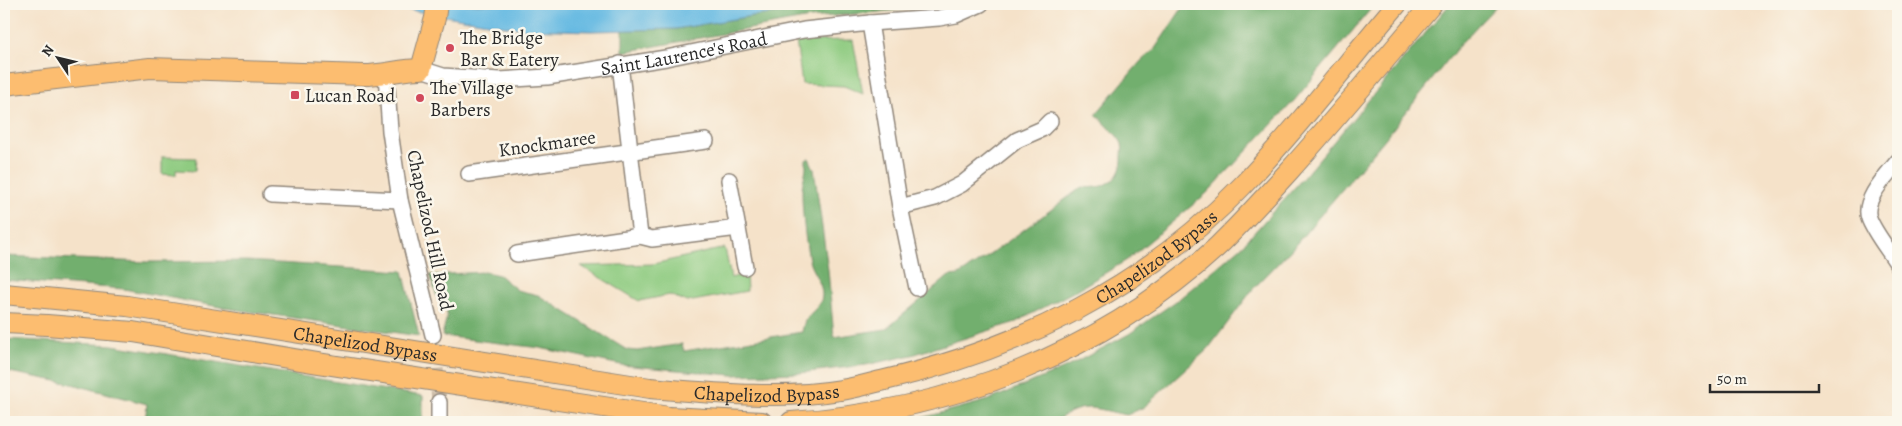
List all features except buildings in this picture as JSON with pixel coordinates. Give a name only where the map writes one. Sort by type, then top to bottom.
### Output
[{"type":"main road","name":"Chapelizod Bypass","points":[[4,294],[127,306],[650,388],[721,394],[785,394],[841,390],[940,366],[992,348],[1051,324],[1102,296],[1149,266],[1205,220],[1240,188],[1280,144],[1397,4]]},
{"type":"main road","name":"Chapelizod Bypass","points":[[791,422],[830,420],[888,410],[950,395],[1010,376],[1070,348],[1113,324],[1164,290],[1218,246],[1322,134],[1432,4]]},
{"type":"main road","points":[[421,69],[436,11]]},
{"type":"main road","points":[[4,85],[150,68],[364,75],[386,74]]},
{"type":"main road","name":"Saint Laurence's Road","points":[[386,74],[407,69],[421,69]]},
{"type":"main road","name":"Chapelizod Bypass","points":[[4,323],[133,332],[318,363],[669,417],[762,422]]},
{"type":"street","name":"Saint Laurence's Road","points":[[421,69],[443,76],[499,80],[547,77],[666,58],[804,30],[939,18],[956,15],[981,4]]},
{"type":"street","points":[[870,23],[900,208],[916,288]]},
{"type":"street","points":[[620,64],[640,236]]},
{"type":"street","name":"Chapelizod Hill Road","points":[[386,74],[390,131],[400,200],[434,334]]},
{"type":"street","points":[[900,208],[935,198],[962,184],[1017,140],[1042,129],[1050,122]]},
{"type":"street","name":"Knockmaree","points":[[470,174],[706,141]]},
{"type":"street","points":[[1898,161],[1874,192],[1869,204],[1868,217],[1898,265]]},
{"type":"street","points":[[729,180],[745,267]]},
{"type":"street","points":[[270,194],[400,200]]},
{"type":"street","points":[[517,254],[640,236],[652,239],[738,228]]},
{"type":"street","points":[[439,402],[439,422]]},
{"type":"green space","points":[[823,4],[948,4],[948,6],[810,18],[623,52],[623,30],[676,29],[752,16],[792,12]]},
{"type":"green space","points":[[1185,4],[1375,4],[1293,102],[1207,193],[1127,260],[1075,291],[1016,322],[912,355],[866,365],[800,373],[732,375],[621,365],[540,348],[442,336],[447,316],[446,308],[437,297],[430,275],[485,272],[499,275],[517,290],[538,295],[627,350],[637,351],[682,344],[684,351],[802,332],[805,321],[818,306],[822,296],[821,286],[809,260],[803,217],[802,187],[806,160],[809,158],[814,169],[828,270],[834,337],[886,329],[949,276],[959,275],[984,259],[1082,187],[1097,187],[1115,178],[1121,165],[1122,144],[1096,114],[1141,61],[1154,50]]},
{"type":"green space","points":[[1450,4],[1498,4],[1462,42],[1384,140],[1291,250],[1253,289],[1208,349],[1144,407],[1127,415],[1090,408],[1082,409],[1065,415],[1054,422],[907,422],[989,400],[1065,368],[1129,334],[1179,299],[1241,247],[1296,186]]},
{"type":"green space","points":[[853,40],[863,94],[844,86],[802,84],[796,41]]},
{"type":"green space","points":[[162,157],[196,158],[195,171],[176,170],[176,175],[162,174]]},
{"type":"green space","points":[[725,248],[731,278],[746,273],[747,291],[687,302],[670,295],[639,301],[581,266],[653,264]]},
{"type":"green space","points":[[4,256],[147,262],[247,261],[403,271],[419,336],[225,308],[124,289],[4,280]]},
{"type":"green space","points":[[4,339],[112,345],[423,396],[423,422],[189,422],[177,420],[175,422],[145,422],[147,404],[72,384],[4,371]]},
{"type":"water","points":[[372,4],[823,4],[792,12],[752,16],[676,29],[591,31],[524,29]]},
{"type":"tunnel","points":[[434,346],[439,402]]},
{"type":"place","name":"The Bridge Bar & Eatery","points":[[450,48]]},
{"type":"place","name":"Lucan Road","points":[[295,95]]},
{"type":"place","name":"The Village Barbers","points":[[420,98]]}]
